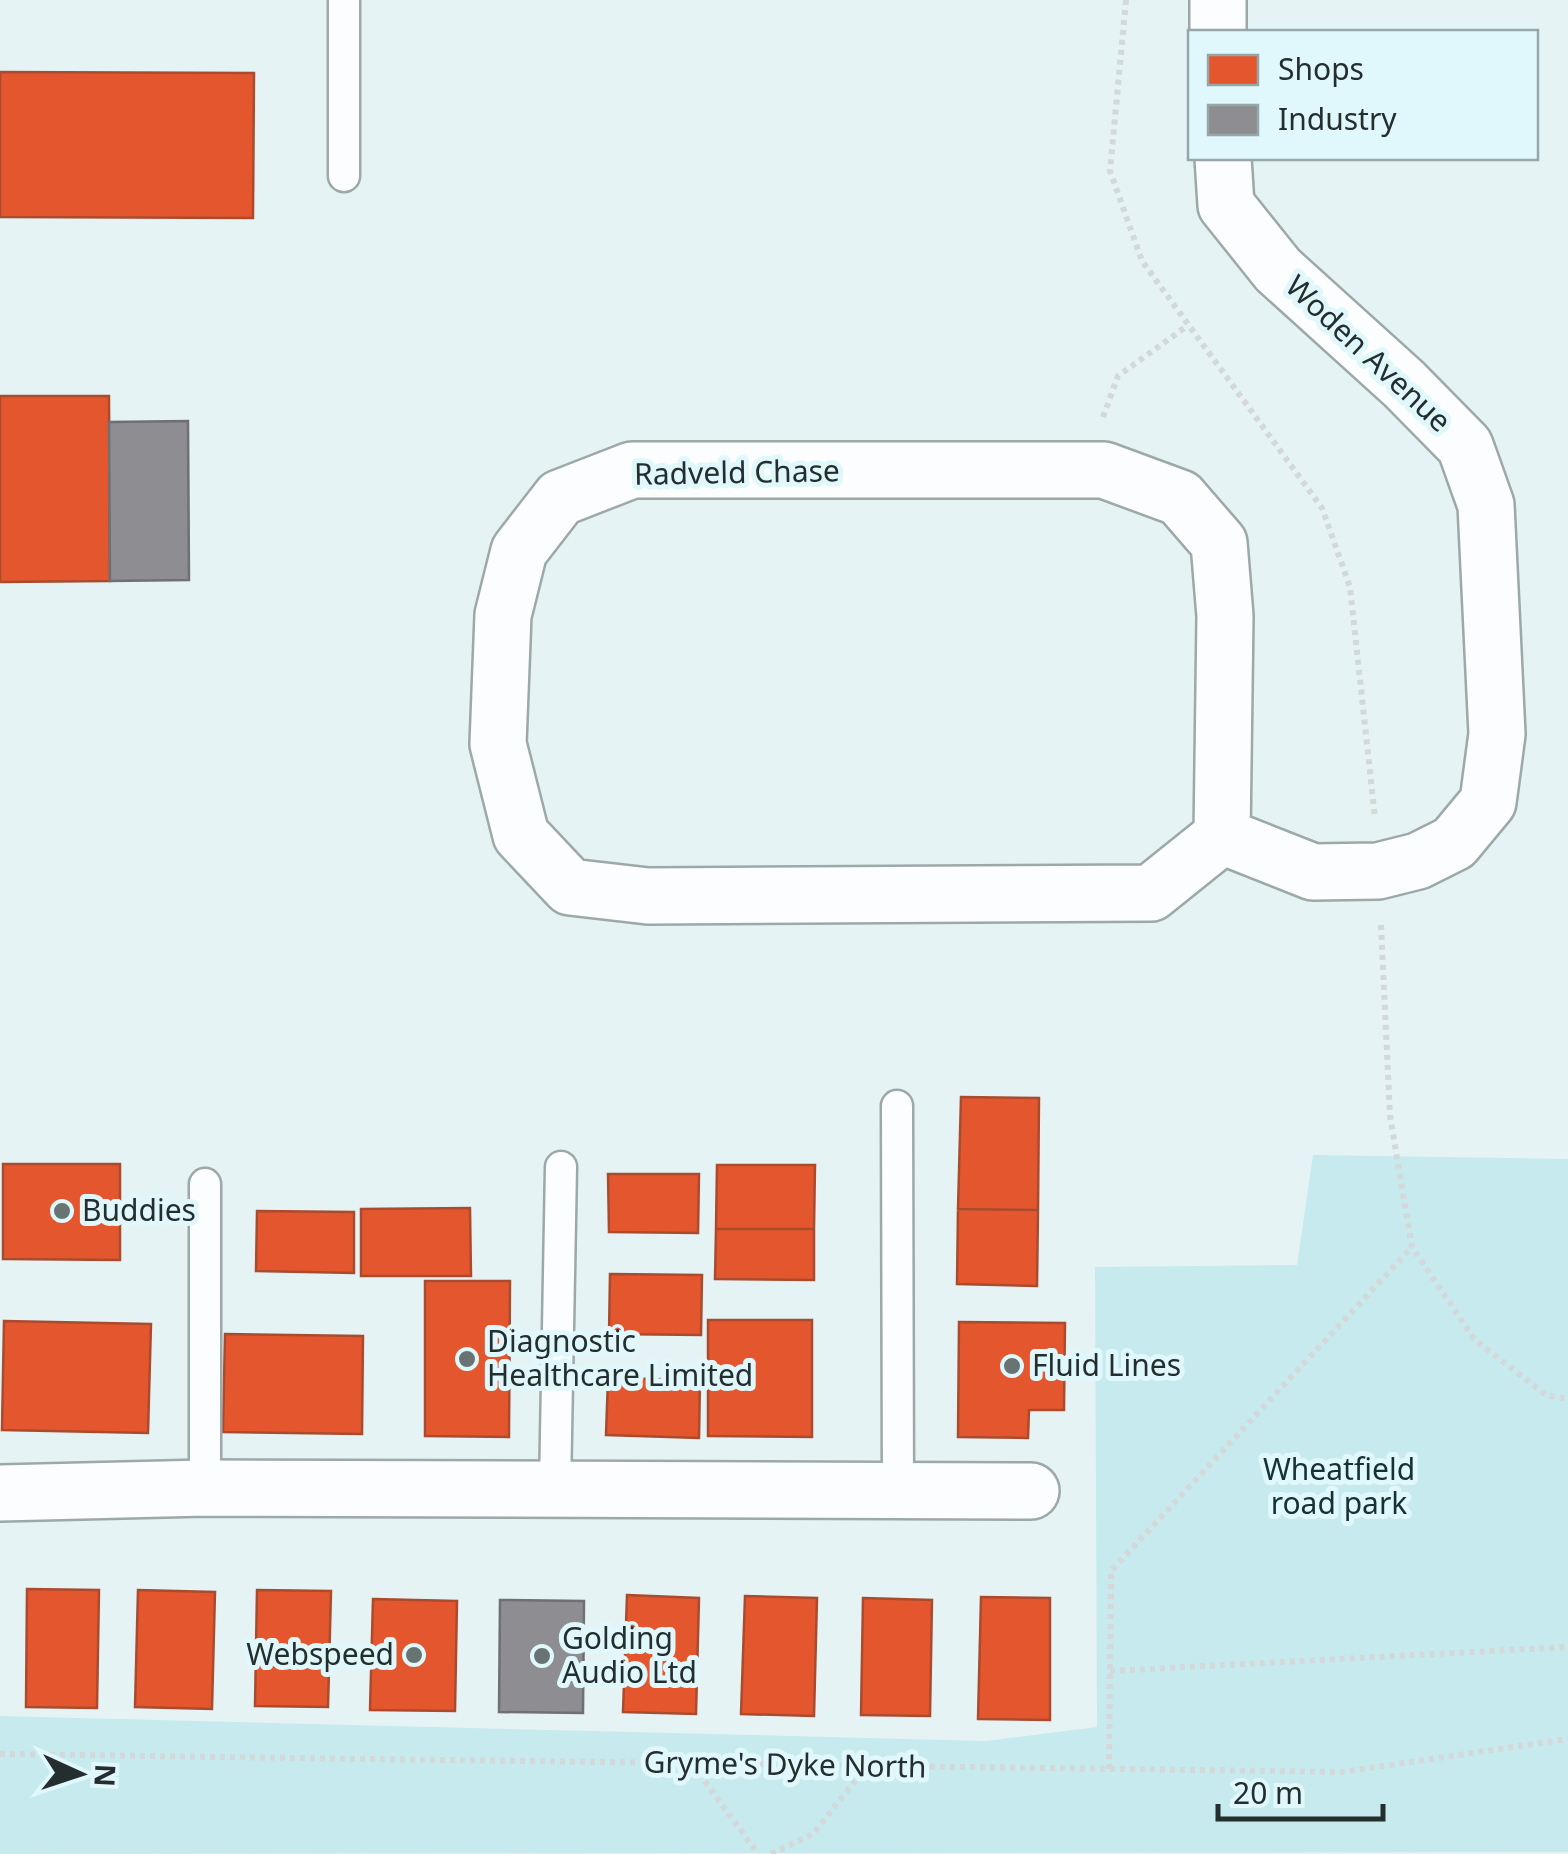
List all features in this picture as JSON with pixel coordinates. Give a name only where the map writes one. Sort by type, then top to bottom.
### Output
[{"type":"street","points":[[1218,0],[1218,30]]},
{"type":"street","name":"Woden Avenue","points":[[1223,160],[1226,205],[1278,270],[1404,384],[1464,446],[1486,505],[1497,734],[1488,802],[1454,843],[1418,861],[1378,871]]},
{"type":"street","name":"Radveld Chase","points":[[632,470],[1104,470],[1180,498],[1219,543],[1225,616],[1222,836],[1151,894],[648,896],[570,887],[521,835],[498,744],[503,615],[519,551],[560,498],[632,470]]},
{"type":"street","points":[[1222,836],[1314,872],[1378,871]]},
{"type":"street","points":[[0,1493],[204,1488],[1031,1491]]},
{"type":"lane","points":[[344,0],[344,176]]},
{"type":"lane","points":[[897,1106],[898,1491]]},
{"type":"lane","points":[[555,1489],[561,1166]]},
{"type":"lane","points":[[204,1488],[205,1184]]},
{"type":"path","points":[[1126,0],[1110,172],[1142,261],[1322,508],[1350,587],[1378,871],[1390,1116],[1412,1247],[1474,1339],[1546,1396],[1568,1399]]},
{"type":"path","points":[[1104,470],[1102,422],[1118,376],[1188,326]]},
{"type":"path","points":[[1109,1770],[1111,1571],[1412,1247]]},
{"type":"path","points":[[1110,1671],[1568,1647]]},
{"type":"path","name":"Gryme's Dyke North","points":[[0,1754],[1342,1772],[1568,1739]]},
{"type":"path","points":[[692,1764],[758,1854]]},
{"type":"path","points":[[771,1854],[813,1834],[867,1766]]},
{"type":"green space","name":"Wheatfield road park","points":[[1313,1155],[1568,1159],[1568,1852],[0,1854],[0,1716],[986,1741],[1097,1727],[1095,1267],[1297,1265]]},
{"type":"building: Shops","points":[[0,72],[254,73],[253,218],[0,217]]},
{"type":"building: Shops","points":[[0,396],[109,396],[110,581],[0,582]]},
{"type":"building: Shops","points":[[961,1097],[1039,1098],[1038,1210],[958,1209]]},
{"type":"building: Shops","name":"Buddies","points":[[3,1164],[120,1164],[120,1260],[3,1259]]},
{"type":"building: Shops","points":[[717,1165],[815,1165],[814,1229],[716,1229]]},
{"type":"building: Shops","points":[[608,1174],[699,1174],[698,1233],[609,1232]]},
{"type":"building: Shops","points":[[470,1208],[471,1276],[361,1276],[361,1209]]},
{"type":"building: Shops","points":[[958,1209],[1038,1210],[1037,1286],[957,1284]]},
{"type":"building: Shops","points":[[257,1211],[354,1212],[354,1273],[256,1271]]},
{"type":"building: Shops","points":[[716,1229],[814,1229],[814,1280],[715,1279]]},
{"type":"building: Shops","points":[[610,1274],[702,1275],[701,1335],[609,1334]]},
{"type":"building: Shops","name":"Diagnostic Healthcare Limited","points":[[425,1281],[510,1281],[509,1437],[425,1436]]},
{"type":"building: Shops","points":[[708,1320],[812,1320],[812,1437],[708,1436]]},
{"type":"building: Shops","points":[[4,1321],[151,1324],[148,1433],[2,1430]]},
{"type":"building: Shops","name":"Fluid Lines","points":[[959,1322],[1065,1323],[1064,1410],[1029,1410],[1028,1438],[958,1437]]},
{"type":"building: Shops","points":[[225,1334],[363,1336],[362,1434],[223,1432]]},
{"type":"building: Shops","points":[[608,1378],[700,1380],[699,1438],[606,1435]]},
{"type":"building: Shops","points":[[27,1589],[99,1590],[97,1708],[26,1707]]},
{"type":"building: Shops","points":[[138,1590],[215,1592],[212,1709],[135,1707]]},
{"type":"building: Shops","points":[[257,1590],[331,1591],[328,1707],[255,1706]]},
{"type":"building: Shops","points":[[627,1595],[699,1598],[696,1714],[623,1712]]},
{"type":"building: Shops","points":[[745,1596],[817,1598],[814,1716],[741,1714]]},
{"type":"building: Shops","points":[[981,1597],[1050,1598],[1050,1720],[978,1719]]},
{"type":"building: Shops","points":[[863,1598],[932,1600],[930,1716],[861,1715]]},
{"type":"building: Shops","name":"Webspeed","points":[[373,1599],[457,1601],[455,1711],[370,1710]]},
{"type":"building: Industry","points":[[188,421],[189,580],[110,581],[109,422]]},
{"type":"building: Industry","name":"Golding Audio Ltd","points":[[500,1600],[584,1601],[583,1713],[499,1712]]},
{"type":"place","name":"Buddies","points":[[62,1211]]},
{"type":"place","name":"Diagnostic Healthcare Limited","points":[[467,1359]]},
{"type":"place","name":"Fluid Lines","points":[[1012,1366]]},
{"type":"place","name":"Webspeed","points":[[414,1655]]},
{"type":"place","name":"Golding Audio Ltd","points":[[542,1656]]}]
